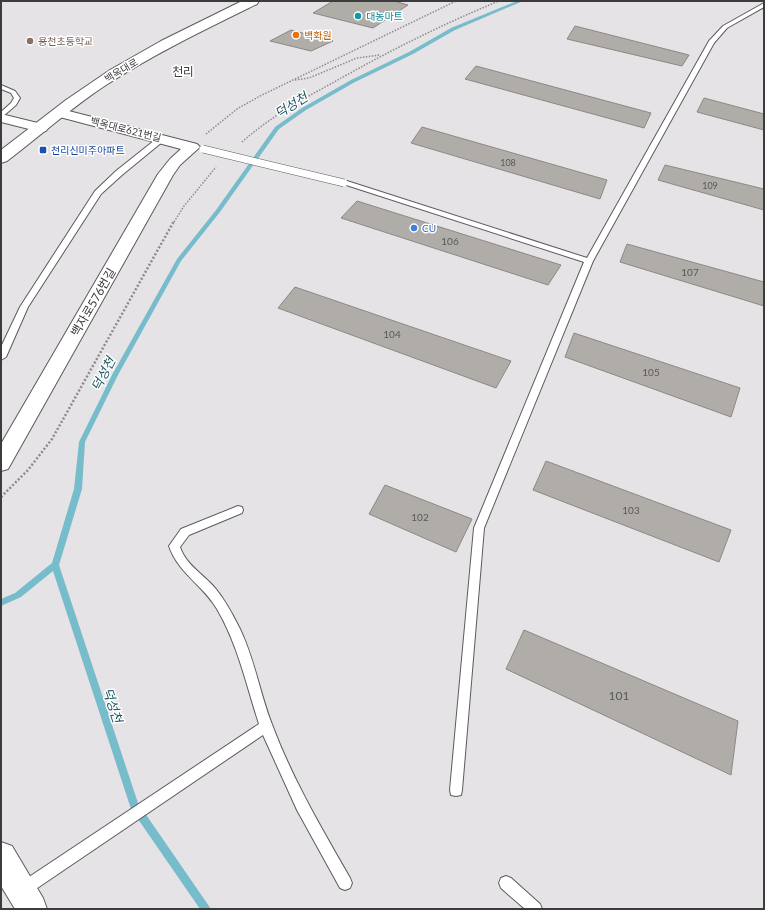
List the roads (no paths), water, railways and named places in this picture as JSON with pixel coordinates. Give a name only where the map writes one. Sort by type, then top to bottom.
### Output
[{"type":"main road","name":"백옥대로","points":[[1,158],[92,88],[136,60],[252,1]]},
{"type":"main road","points":[[1,857],[27,899]]},
{"type":"street","name":"백옥대로621번길","points":[[61,113],[163,138],[197,148]]},
{"type":"street","points":[[1,117],[41,128]]},
{"type":"street","name":"백자로576번길","points":[[1,463],[166,174],[175,162],[197,148]]},
{"type":"lane","points":[[456,790],[479,528],[589,261],[712,42],[725,28],[764,5]]},
{"type":"lane","points":[[1,87],[13,92],[17,98],[14,104],[1,117]]},
{"type":"lane","points":[[1,357],[24,307],[98,193],[119,173],[163,138]]},
{"type":"lane","points":[[197,148],[344,183],[589,261]]},
{"type":"lane","points":[[238,510],[185,532],[174,546],[177,556],[183,564],[208,588],[229,620],[243,649],[266,726],[305,812],[345,883]]},
{"type":"lane","points":[[27,899],[266,726]]},
{"type":"lane","points":[[506,883],[535,909]]},
{"type":"waterway","name":"덕성천","points":[[55,565],[78,489],[82,442],[115,375],[179,260],[218,211],[277,128],[304,109],[353,81],[411,53],[453,29],[521,1]]},
{"type":"waterway","points":[[1,603],[18,595],[55,565]]},
{"type":"waterway","name":"덕성천","points":[[55,565],[134,806],[206,909]]},
{"type":"place","name":"대농마트","points":[[358,16]]},
{"type":"place","name":"백화원","points":[[296,35]]},
{"type":"place","name":"용천초등학교","points":[[30,41]]},
{"type":"place","name":"천리신미주아파트","points":[[43,150]]},
{"type":"place","name":"CU","points":[[414,228]]},
{"type":"district","name":"천리","points":[[183,71]]}]
